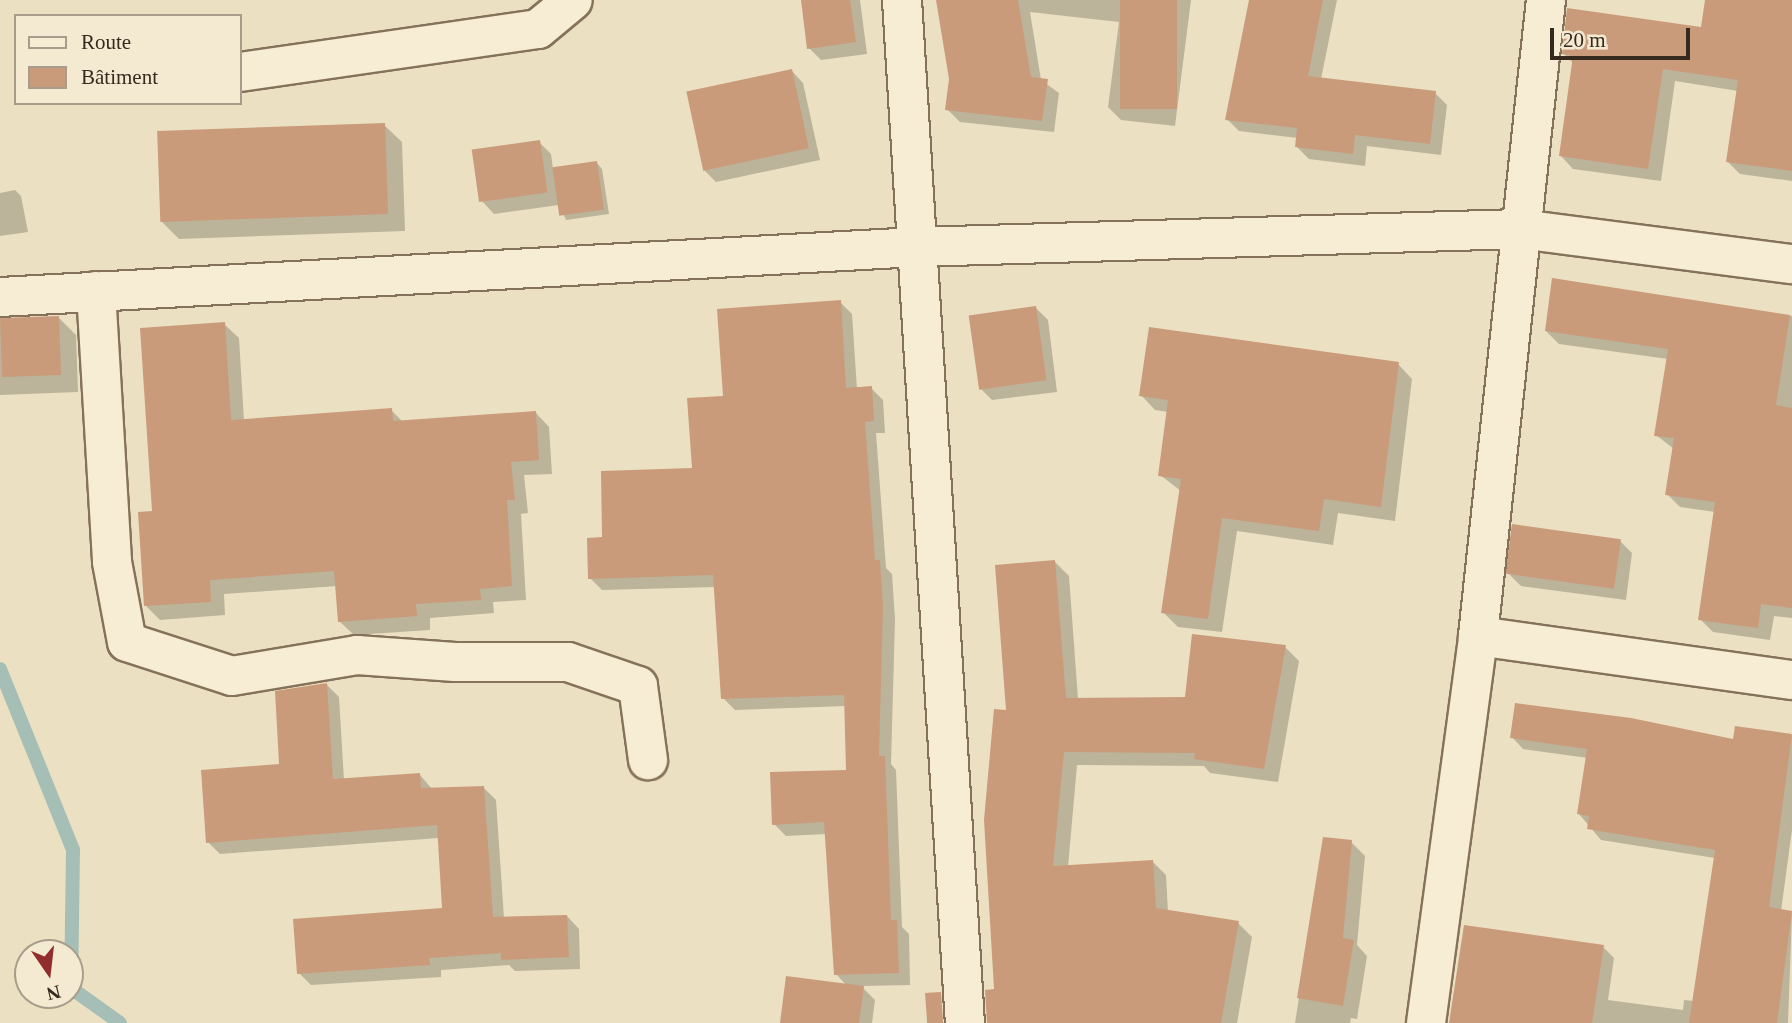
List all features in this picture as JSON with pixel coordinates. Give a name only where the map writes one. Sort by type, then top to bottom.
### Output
[{"type":"street","points":[[242,72],[538,29],[573,0]]},
{"type":"street","points":[[902,0],[965,1023]]},
{"type":"street","points":[[1426,1023],[1478,636],[1546,0]]},
{"type":"street","points":[[0,297],[917,247],[1521,229],[1792,264]]},
{"type":"street","points":[[96,291],[112,562],[127,642],[232,676],[357,655],[455,662],[568,662],[638,686],[648,760]]},
{"type":"street","points":[[1478,636],[1792,680]]},
{"type":"building","points":[[801,0],[850,0],[856,42],[807,49]]},
{"type":"building","points":[[936,0],[1018,0],[1031,77],[1048,79],[1042,121],[945,110],[949,79]]},
{"type":"building","points":[[1120,0],[1177,0],[1177,109],[1120,109]]},
{"type":"building","points":[[1249,0],[1323,0],[1308,76],[1436,91],[1430,144],[1355,135],[1353,154],[1295,147],[1297,128],[1225,120]]},
{"type":"building","points":[[1705,0],[1792,0],[1792,171],[1726,162],[1738,80],[1663,69],[1648,169],[1559,156],[1573,56],[1562,54],[1567,8],[1701,27]]},
{"type":"building","points":[[792,69],[809,148],[703,171],[686,91]]},
{"type":"building","points":[[385,123],[388,214],[160,222],[157,131]]},
{"type":"building","points":[[540,140],[547,192],[479,202],[472,150]]},
{"type":"building","points":[[597,161],[604,210],[559,216],[552,167]]},
{"type":"building","points":[[1552,278],[1790,315],[1776,405],[1792,408],[1792,608],[1761,604],[1758,628],[1698,620],[1715,502],[1665,495],[1674,438],[1654,436],[1668,349],[1545,331]]},
{"type":"building","points":[[841,300],[846,388],[872,386],[874,421],[865,422],[875,560],[880,560],[883,606],[879,756],[885,756],[891,920],[897,920],[899,973],[834,975],[824,822],[772,825],[770,772],[846,770],[844,695],[721,699],[713,575],[588,579],[587,538],[602,537],[601,471],[692,468],[687,398],[723,396],[717,309]]},
{"type":"building","points":[[1036,306],[1046,380],[979,390],[969,315]]},
{"type":"building","points":[[59,316],[61,375],[2,377],[0,318]]},
{"type":"building","points":[[225,322],[231,420],[392,408],[393,421],[536,411],[539,460],[511,462],[515,500],[507,500],[512,586],[480,589],[481,600],[416,604],[417,616],[338,622],[334,571],[210,580],[211,602],[144,606],[138,512],[152,511],[140,328]]},
{"type":"building","points":[[1149,327],[1399,362],[1381,507],[1324,499],[1319,531],[1222,518],[1208,619],[1161,613],[1181,479],[1158,476],[1168,400],[1139,396]]},
{"type":"building","points":[[1512,524],[1621,539],[1614,589],[1505,574]]},
{"type":"building","points":[[1055,560],[1066,698],[1185,697],[1192,634],[1286,645],[1264,769],[1194,759],[1195,753],[1064,752],[1053,866],[1153,860],[1156,908],[1239,921],[1221,1023],[987,1023],[985,990],[994,989],[984,820],[994,709],[1006,710],[995,565]]},
{"type":"building","points":[[327,683],[333,779],[420,773],[421,788],[484,786],[493,917],[567,915],[569,957],[501,960],[501,953],[429,958],[430,965],[297,974],[293,919],[442,908],[437,825],[206,843],[201,770],[279,764],[275,691]]},
{"type":"building","points":[[1515,703],[1631,718],[1733,739],[1735,726],[1792,734],[1769,907],[1792,911],[1777,1023],[1689,1023],[1715,850],[1587,829],[1589,816],[1577,814],[1587,749],[1510,738]]},
{"type":"building","points":[[1323,837],[1352,840],[1343,938],[1354,940],[1343,1006],[1297,998]]},
{"type":"building","points":[[1464,925],[1604,945],[1592,1023],[1449,1023]]},
{"type":"building","points":[[786,976],[864,986],[859,1023],[780,1023]]},
{"type":"building","points":[[941,992],[943,1023],[927,1023],[925,993]]},
{"type":"waterway","points":[[0,669],[73,850],[71,988],[120,1023]]}]
